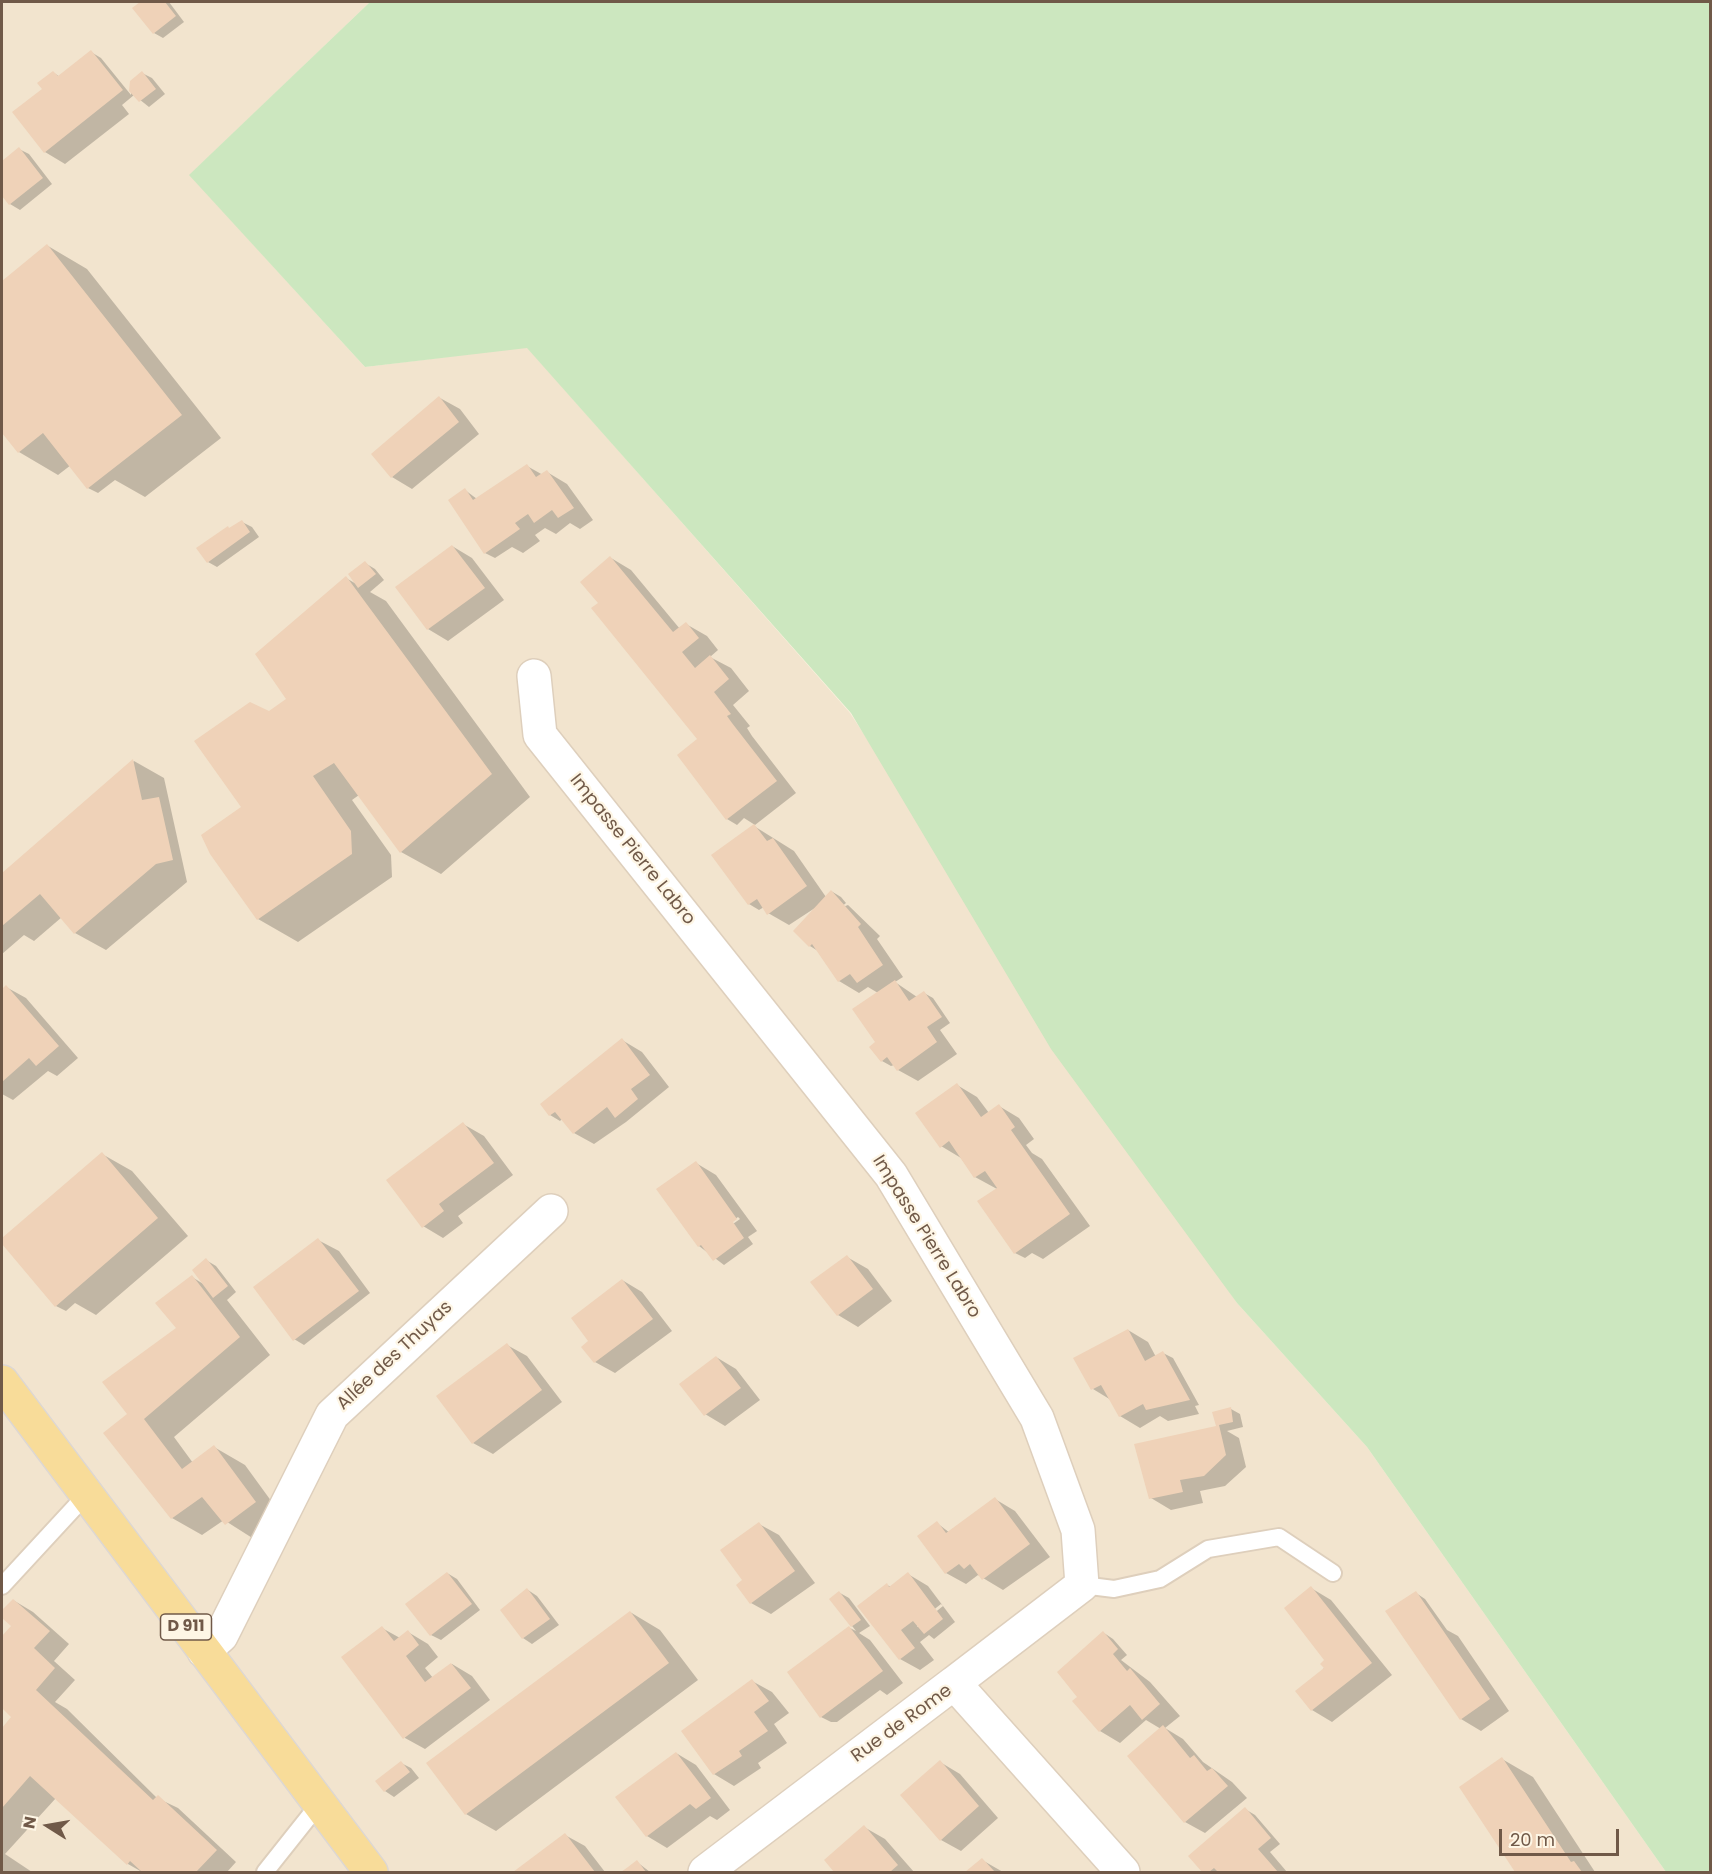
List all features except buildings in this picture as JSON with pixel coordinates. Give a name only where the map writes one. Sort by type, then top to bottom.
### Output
[{"type":"main road","name":"D 911","points":[[2,1382],[371,1872]]},
{"type":"street","name":"Impasse Pierre Labro","points":[[534,676],[540,735],[891,1175],[1037,1418],[1078,1530],[1082,1585]]},
{"type":"street","name":"Allée des Thuyas","points":[[204,1651],[221,1636],[332,1414],[551,1211]]},
{"type":"street","points":[[954,1683],[1082,1585]]},
{"type":"street","name":"Rue de Rome","points":[[705,1872],[954,1683],[1123,1872]]},
{"type":"lane","points":[[2,1586],[86,1495]]},
{"type":"lane","points":[[1082,1585],[1114,1589],[1160,1579],[1208,1549],[1279,1537],[1333,1573]]},
{"type":"lane","points":[[265,1872],[319,1804]]},
{"type":"shaded area","points":[[2,2],[370,2],[190,175],[365,367],[527,347],[850,713],[1237,1303],[1367,1447],[1666,1872],[2,1872]]},
{"type":"green space","points":[[370,2],[1710,2],[1710,1872],[1666,1872],[1367,1447],[1237,1303],[1051,1049],[851,713],[527,348],[365,367],[189,175]]}]
